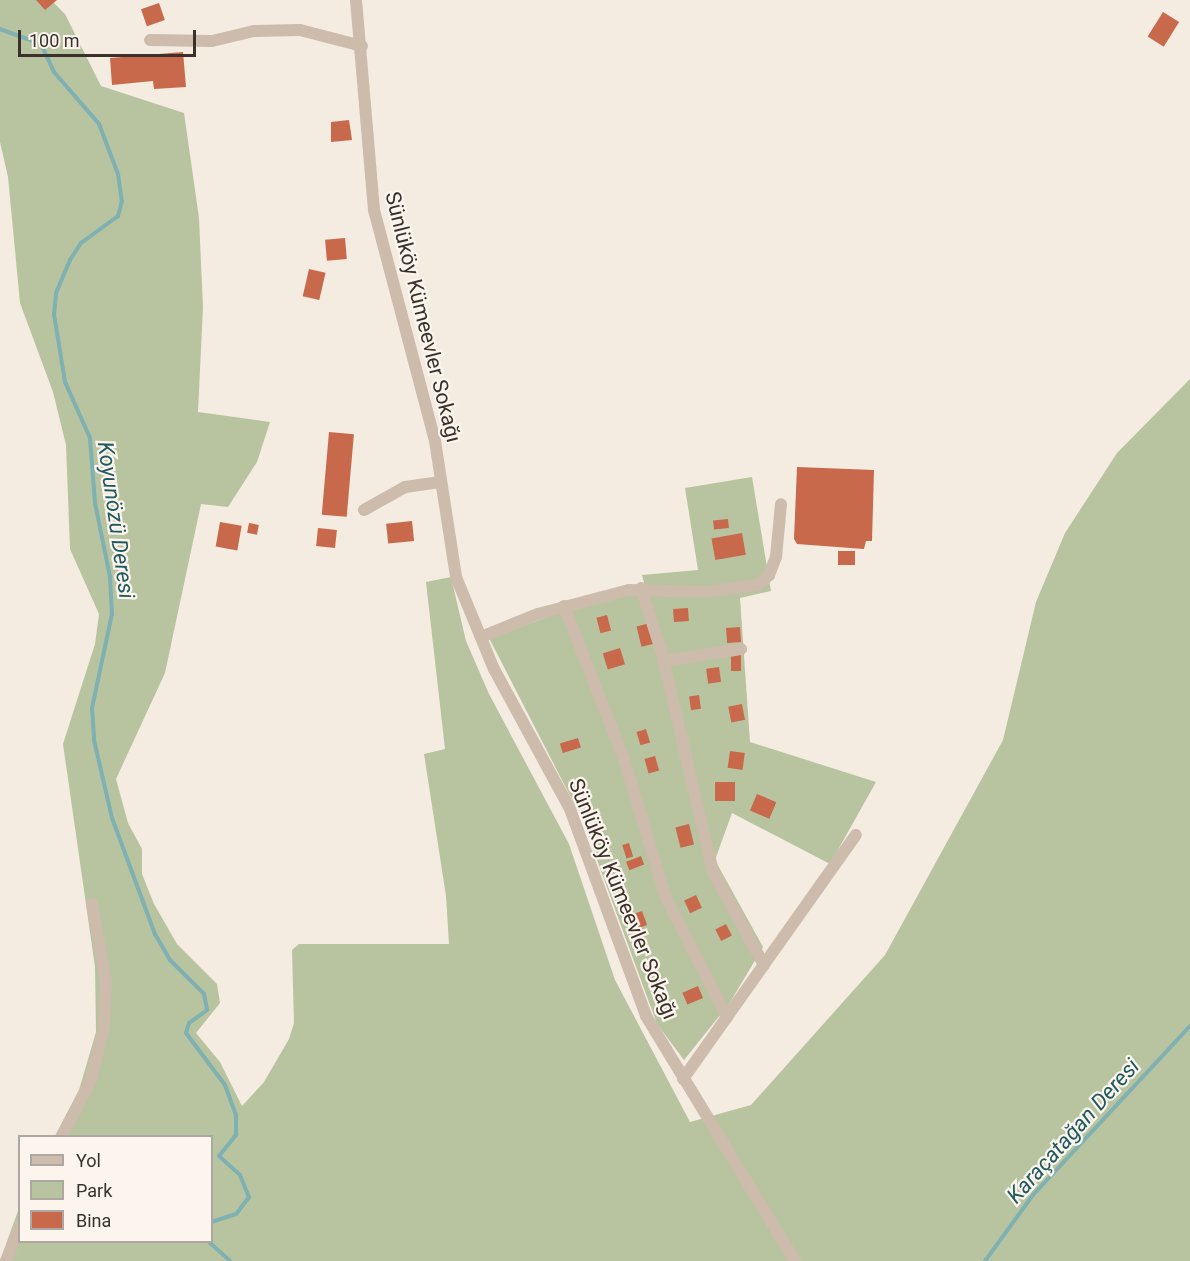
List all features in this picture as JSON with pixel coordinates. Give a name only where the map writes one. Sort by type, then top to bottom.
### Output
[{"type":"street","name":"Sünlüköy Kümeevler Sokağı","points":[[356,0],[362,46],[367,163],[374,210],[435,441],[456,577],[481,637],[570,809],[636,994],[683,1079],[795,1261]]},
{"type":"street","points":[[150,40],[212,41],[254,31],[300,30],[362,46]]},
{"type":"street","points":[[363,510],[405,487],[441,483]]},
{"type":"street","points":[[481,637],[564,606],[641,588],[706,592],[758,585],[770,575],[776,557],[781,504]]},
{"type":"street","points":[[641,588],[663,661],[713,872],[764,965]]},
{"type":"street","name":"Sünlüköy Kümeevler Sokağı","points":[[564,606],[624,759],[666,898],[727,1017]]},
{"type":"street","points":[[663,661],[741,649]]},
{"type":"street","points":[[683,1079],[856,835]]},
{"type":"street","points":[[63,1135],[91,1080],[104,1027],[106,982],[92,904]]},
{"type":"street","points":[[6,1261],[18,1231]]},
{"type":"green space","points":[[0,0],[51,0],[65,14],[101,86],[184,113],[199,218],[203,307],[198,412],[270,422],[257,462],[228,507],[201,504],[165,673],[116,779],[128,823],[142,849],[142,874],[154,904],[177,944],[217,984],[220,1003],[196,1033],[220,1062],[242,1106],[264,1082],[289,1039],[294,1023],[292,950],[299,944],[449,944],[446,896],[424,754],[445,749],[426,582],[451,577],[466,641],[489,694],[569,844],[615,980],[690,1122],[751,1105],[885,955],[1003,740],[1036,602],[1065,533],[1117,453],[1190,379],[1190,1261],[0,1261],[18,1211],[18,1243],[213,1243],[213,1135],[56,1135],[79,1090],[96,1032],[95,967],[63,744],[95,644],[99,614],[70,549],[66,445],[53,392],[20,303],[8,177],[0,142]]},
{"type":"green space","points":[[752,477],[771,591],[740,598],[750,742],[876,782],[830,864],[732,813],[715,860],[763,947],[729,1004],[684,1060],[657,1024],[582,819],[489,638],[559,613],[646,590],[642,575],[698,570],[685,488]]},
{"type":"building","points":[[36,0],[57,0],[45,10]]},
{"type":"building","points":[[159,3],[165,20],[147,26],[141,9]]},
{"type":"building","points":[[1163,12],[1179,22],[1164,47],[1148,37]]},
{"type":"building","points":[[183,52],[186,87],[154,89],[153,81],[112,85],[110,58]]},
{"type":"building","points":[[349,120],[352,140],[331,142],[331,122]]},
{"type":"building","points":[[345,238],[347,259],[327,261],[325,240]]},
{"type":"building","points":[[309,269],[326,273],[319,300],[303,296]]},
{"type":"building","points":[[329,432],[354,434],[347,517],[322,515]]},
{"type":"building","points":[[797,467],[874,470],[872,541],[866,541],[864,549],[797,544],[794,539]]},
{"type":"building","points":[[728,519],[729,528],[714,530],[713,521]]},
{"type":"building","points":[[412,521],[414,541],[388,544],[386,524]]},
{"type":"building","points":[[220,522],[242,526],[237,550],[216,547]]},
{"type":"building","points":[[249,523],[259,525],[257,535],[247,533]]},
{"type":"building","points":[[318,528],[337,530],[335,548],[316,546]]},
{"type":"building","points":[[742,533],[746,555],[715,560],[711,538]]},
{"type":"building","points":[[838,551],[855,551],[855,565],[838,565]]},
{"type":"building","points":[[688,608],[689,621],[674,622],[673,609]]},
{"type":"building","points":[[607,615],[611,630],[601,633],[596,618]]},
{"type":"building","points":[[650,623],[655,643],[641,647],[636,626]]},
{"type":"building","points":[[740,627],[741,642],[727,643],[726,628]]},
{"type":"building","points":[[620,648],[625,664],[608,670],[603,653]]},
{"type":"building","points":[[731,655],[741,655],[741,671],[731,671]]},
{"type":"building","points":[[719,667],[721,682],[708,684],[706,669]]},
{"type":"building","points":[[699,695],[701,709],[691,710],[689,696]]},
{"type":"building","points":[[742,704],[745,720],[731,722],[728,707]]},
{"type":"building","points":[[646,729],[650,742],[641,745],[636,732]]},
{"type":"building","points":[[578,738],[581,748],[563,753],[560,744]]},
{"type":"building","points":[[730,751],[745,753],[742,770],[728,768]]},
{"type":"building","points":[[655,756],[659,770],[649,773],[644,759]]},
{"type":"building","points":[[715,782],[735,782],[735,801],[715,801]]},
{"type":"building","points":[[757,794],[776,802],[769,819],[750,811]]},
{"type":"building","points":[[689,824],[694,844],[680,848],[675,827]]},
{"type":"building","points":[[629,843],[633,856],[626,858],[622,845]]},
{"type":"building","points":[[641,856],[644,864],[629,870],[626,862]]},
{"type":"building","points":[[696,895],[702,908],[690,913],[684,900]]},
{"type":"building","points":[[642,911],[647,925],[634,930],[629,916]]},
{"type":"building","points":[[726,924],[732,936],[721,941],[715,929]]},
{"type":"building","points":[[698,986],[703,998],[687,1005],[682,993]]},
{"type":"waterway","name":"Koyunözü Deresi","points":[[0,29],[41,44],[54,72],[99,124],[118,174],[122,201],[118,216],[81,243],[70,260],[56,293],[54,314],[65,382],[90,438],[95,503],[110,577],[112,614],[92,708],[94,740],[112,818],[155,934],[170,960],[204,994],[207,1010],[189,1023],[186,1033],[225,1085],[236,1116],[236,1135],[219,1156],[240,1175],[249,1197],[236,1214],[213,1222]]},
{"type":"waterway","name":"Karaçatağan Deresi","points":[[985,1261],[1033,1195],[1190,1026]]},
{"type":"waterway","name":"Koyunözü Deresi","points":[[210,1243],[230,1261]]}]
